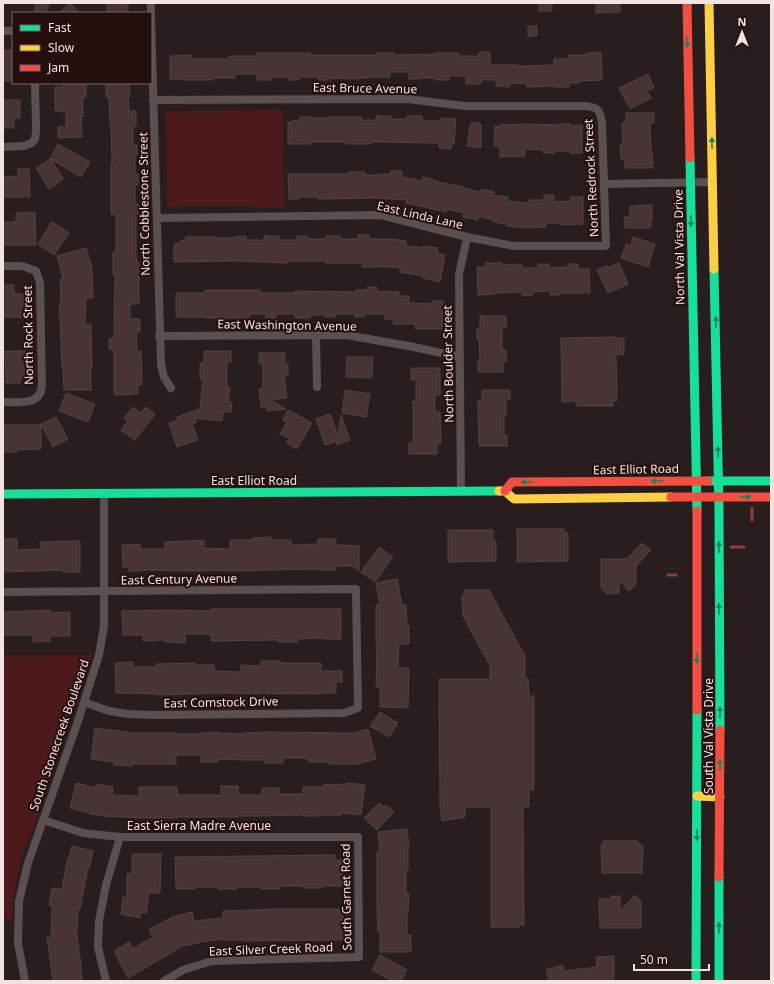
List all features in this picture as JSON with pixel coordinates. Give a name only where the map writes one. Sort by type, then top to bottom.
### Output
[{"type":"main road","name":"North Val Vista Drive","points":[[687,3],[697,494]]},
{"type":"main road","points":[[709,3],[719,494]]},
{"type":"main road","name":"East Elliot Road","points":[[505,491],[512,482],[771,481]]},
{"type":"main road","points":[[569,498],[578,491],[598,491],[605,488],[610,482]]},
{"type":"main road","name":"East Elliot Road","points":[[3,494],[505,491],[514,499],[697,494],[771,497]]},
{"type":"main road","name":"South Val Vista Drive","points":[[696,981],[697,494]]},
{"type":"main road","name":"South Val Vista Drive","points":[[719,494],[719,981]]},
{"type":"main road","points":[[697,796],[720,797]]},
{"type":"street","name":"North Cobblestone Street","points":[[152,58],[159,336],[162,370],[164,377],[171,388]]},
{"type":"street","points":[[3,148],[29,145],[35,139],[36,84]]},
{"type":"street","name":"East Bruce Avenue","points":[[153,100],[408,99],[464,106],[584,106],[594,107],[598,110]]},
{"type":"street","name":"North Redrock Street","points":[[598,110],[602,123],[606,246]]},
{"type":"street","points":[[604,184],[713,182]]},
{"type":"street","name":"East Linda Lane","points":[[157,218],[380,216],[467,237],[514,246],[606,246]]},
{"type":"street","name":"North Boulder Street","points":[[461,491],[459,275],[467,237]]},
{"type":"street","name":"North Rock Street","points":[[3,266],[22,266],[36,271],[40,283],[42,385],[40,394],[37,398],[27,401],[3,402]]},
{"type":"street","name":"East Washington Avenue","points":[[159,336],[346,336],[408,346],[460,357]]},
{"type":"street","points":[[316,336],[317,387]]},
{"type":"street","name":"South Stonecreek Boulevard","points":[[25,981],[18,943],[19,901],[28,863],[99,655],[104,626],[104,494]]},
{"type":"street","name":"East Century Avenue","points":[[3,592],[356,589],[358,708]]},
{"type":"street","name":"East Comstock Drive","points":[[84,702],[109,711],[128,714],[154,715],[344,713],[358,708]]},
{"type":"street","name":"East Sierra Madre Avenue","points":[[43,820],[83,833],[120,837],[358,837]]},
{"type":"street","points":[[106,981],[98,948],[99,921],[106,885],[120,837]]},
{"type":"street","name":"South Garnet Road","points":[[358,837],[359,957]]},
{"type":"street","name":"East Silver Creek Road","points":[[164,981],[183,970],[212,961],[359,957]]},
{"type":"shaded area","points":[[283,110],[284,208],[256,208],[251,206],[182,206],[172,209],[169,207],[167,204],[166,111]]},
{"type":"shaded area","points":[[3,655],[92,655],[38,816],[21,857],[11,923],[3,914]]},
{"type":"building","points":[[37,3],[50,3],[46,12],[37,12],[34,10]]},
{"type":"building","points":[[70,3],[78,12],[60,12]]},
{"type":"building","points":[[107,3],[128,3],[128,12],[107,12]]},
{"type":"building","points":[[539,3],[552,3],[552,11],[539,11]]},
{"type":"building","points":[[596,3],[620,3],[620,12],[596,13]]},
{"type":"building","points":[[528,26],[537,26],[537,36],[528,36]]},
{"type":"building","points":[[3,50],[12,50],[12,81],[3,81]]},
{"type":"building","points":[[479,52],[490,52],[490,65],[517,66],[554,65],[554,59],[568,59],[568,55],[586,55],[586,53],[601,52],[602,80],[569,83],[569,87],[527,87],[527,84],[510,83],[510,87],[496,86],[496,80],[481,80],[481,84],[466,84],[466,76],[449,76],[449,80],[436,80],[436,78],[409,79],[409,72],[390,72],[390,77],[370,77],[357,79],[329,78],[329,80],[319,80],[319,77],[299,77],[299,80],[288,80],[288,77],[272,77],[272,80],[257,80],[257,74],[235,74],[235,78],[212,78],[212,80],[170,79],[170,56],[191,55],[191,59],[229,59],[229,56],[257,56],[257,53],[377,55],[377,53],[394,53],[394,55],[459,53],[459,56],[479,56]]},
{"type":"building","points":[[648,74],[654,88],[647,91],[651,98],[630,109],[619,88]]},
{"type":"building","points":[[63,84],[86,84],[86,97],[83,97],[83,117],[81,117],[82,137],[58,138],[58,127],[66,127],[66,112],[55,111],[55,87],[63,87]]},
{"type":"building","points":[[106,84],[129,84],[129,111],[136,111],[136,126],[133,126],[133,145],[137,145],[137,155],[135,155],[135,174],[138,174],[138,185],[135,185],[135,204],[138,204],[138,214],[136,214],[136,256],[137,263],[139,263],[139,304],[130,304],[130,319],[140,319],[140,332],[136,332],[137,351],[141,351],[142,385],[138,385],[138,394],[114,395],[114,349],[109,349],[109,339],[114,339],[115,274],[113,274],[113,252],[116,252],[116,214],[111,214],[111,125],[109,97],[106,97]]},
{"type":"building","points":[[3,100],[20,100],[20,118],[14,118],[14,128],[3,128]]},
{"type":"building","points":[[626,113],[654,113],[654,123],[650,123],[653,168],[625,168],[625,159],[621,159],[620,144],[623,144],[622,123],[626,123]]},
{"type":"building","points":[[376,116],[391,116],[391,119],[407,119],[407,116],[422,116],[422,120],[427,121],[441,121],[441,118],[456,119],[454,144],[452,143],[451,149],[439,148],[439,143],[371,142],[371,144],[346,144],[346,142],[311,142],[311,144],[288,144],[288,122],[300,120],[300,117],[361,117],[361,120],[376,120]]},
{"type":"building","points":[[471,122],[481,124],[481,148],[467,146]]},
{"type":"building","points":[[570,124],[570,126],[582,125],[582,153],[554,151],[554,153],[543,153],[543,150],[525,149],[525,156],[500,157],[500,147],[494,146],[495,126],[500,127],[500,125]]},
{"type":"building","points":[[58,144],[90,162],[81,177],[51,159],[63,179],[49,189],[36,168],[50,159]]},
{"type":"building","points":[[18,169],[29,169],[30,197],[3,197],[3,177],[18,176]]},
{"type":"building","points":[[391,171],[402,171],[402,177],[422,181],[423,177],[480,192],[481,189],[494,192],[493,195],[508,197],[508,201],[529,203],[529,200],[544,200],[544,195],[554,195],[554,202],[571,201],[571,197],[583,197],[583,224],[562,225],[561,223],[546,223],[546,227],[524,228],[506,226],[506,224],[494,222],[494,220],[478,216],[478,220],[463,217],[464,213],[446,209],[446,212],[406,203],[407,200],[375,198],[318,199],[318,197],[299,197],[299,199],[289,199],[288,174],[348,174],[348,172],[365,172],[365,175],[380,175],[391,174]]},
{"type":"building","points":[[652,205],[652,221],[650,221],[651,228],[625,228],[624,217],[630,217],[630,206]]},
{"type":"building","points":[[35,212],[36,245],[3,245],[3,222],[16,222],[16,213]]},
{"type":"building","points":[[52,222],[69,233],[54,255],[38,244]]},
{"type":"building","points":[[358,235],[369,235],[369,239],[406,241],[406,246],[438,248],[437,253],[445,255],[440,282],[423,278],[423,276],[400,272],[400,268],[380,266],[362,267],[362,263],[326,263],[326,261],[288,261],[288,263],[235,261],[174,262],[174,244],[181,243],[181,240],[186,240],[186,237],[235,238],[246,236],[246,240],[264,240],[264,236],[279,236],[279,240],[297,240],[297,236],[307,236],[307,239],[326,239],[326,236],[340,236],[340,239],[358,239]]},
{"type":"building","points":[[633,237],[655,244],[648,267],[621,258],[626,244],[631,245]]},
{"type":"building","points":[[86,248],[92,267],[93,298],[86,298],[85,324],[91,324],[91,390],[64,390],[59,316],[61,301],[60,279],[63,279],[57,256]]},
{"type":"building","points":[[486,263],[502,263],[502,265],[522,264],[522,268],[538,268],[538,264],[549,264],[549,268],[568,267],[568,264],[578,264],[578,269],[589,269],[590,293],[560,293],[560,295],[550,295],[550,291],[533,292],[533,295],[522,296],[522,292],[478,295],[477,267],[486,267]]},
{"type":"building","points":[[619,263],[628,284],[608,293],[597,270]]},
{"type":"building","points":[[5,285],[14,285],[14,294],[24,294],[24,317],[5,317]]},
{"type":"building","points":[[367,287],[377,287],[377,291],[399,292],[399,296],[409,296],[409,303],[432,304],[432,301],[443,301],[442,329],[415,329],[416,324],[393,324],[394,319],[385,319],[385,314],[365,314],[364,317],[354,317],[355,314],[335,314],[335,317],[310,315],[310,318],[295,318],[295,314],[276,314],[276,318],[266,318],[266,314],[250,314],[250,318],[176,317],[176,293],[205,293],[205,290],[260,290],[260,293],[295,293],[295,291],[355,292],[355,290],[367,290]]},
{"type":"building","points":[[480,316],[506,316],[506,328],[502,328],[502,350],[506,350],[506,361],[503,361],[503,372],[478,372],[478,361],[480,361],[477,328],[480,328]]},
{"type":"building","points":[[561,338],[624,338],[624,354],[616,355],[617,401],[613,401],[613,406],[576,406],[576,401],[562,402]]},
{"type":"building","points":[[5,351],[25,351],[25,379],[20,379],[20,383],[6,383]]},
{"type":"building","points":[[204,351],[231,351],[231,362],[227,362],[227,387],[230,388],[228,402],[232,402],[231,412],[223,412],[222,421],[195,418],[196,422],[192,424],[198,440],[177,447],[169,423],[178,420],[177,417],[200,409],[203,379],[200,379],[200,363],[204,363]]},
{"type":"building","points":[[259,353],[285,353],[285,364],[288,364],[288,375],[284,375],[287,398],[270,400],[286,409],[267,411],[266,407],[261,407],[259,389],[263,388],[263,364],[259,364]]},
{"type":"building","points":[[347,357],[373,357],[372,378],[346,377]]},
{"type":"building","points":[[411,368],[440,368],[440,395],[435,395],[435,412],[440,412],[441,444],[437,444],[437,454],[409,454],[409,443],[413,443],[413,401],[416,401],[416,380],[411,380]]},
{"type":"building","points":[[345,390],[370,394],[366,417],[342,413]]},
{"type":"building","points":[[482,390],[510,390],[510,400],[506,400],[506,415],[504,415],[504,435],[507,435],[507,446],[479,446],[478,400],[482,400]]},
{"type":"building","points":[[66,393],[95,404],[88,422],[59,411]]},
{"type":"building","points":[[133,407],[141,413],[146,407],[155,414],[135,440],[121,430],[128,421],[124,418]]},
{"type":"building","points":[[288,410],[312,423],[297,449],[287,443],[289,438],[280,434],[287,422],[283,420]]},
{"type":"building","points":[[330,414],[338,436],[341,415],[350,440],[337,445],[337,441],[325,445],[316,419]]},
{"type":"building","points":[[56,417],[68,439],[53,447],[41,424]]},
{"type":"building","points":[[3,425],[41,425],[41,449],[3,452]]},
{"type":"building","points":[[517,529],[564,529],[564,533],[568,533],[568,561],[517,562]]},
{"type":"building","points":[[448,530],[493,530],[493,541],[496,541],[496,561],[448,562]]},
{"type":"building","points":[[271,537],[271,540],[291,540],[292,545],[318,544],[318,539],[336,539],[336,545],[359,546],[359,571],[353,566],[336,566],[336,570],[231,571],[129,571],[129,567],[123,567],[122,545],[140,544],[140,549],[165,549],[165,542],[204,540],[204,548],[230,549],[230,540],[252,540],[252,538]]},
{"type":"building","points":[[3,539],[17,539],[17,550],[41,549],[40,542],[80,541],[80,572],[63,572],[63,570],[3,572]]},
{"type":"building","points":[[642,543],[651,550],[636,566],[636,584],[629,591],[619,580],[619,593],[607,594],[601,588],[601,559],[627,559]]},
{"type":"building","points":[[379,547],[393,557],[375,582],[361,572]]},
{"type":"building","points":[[397,579],[402,605],[406,605],[407,625],[409,625],[409,644],[399,644],[398,668],[409,668],[408,708],[380,707],[380,687],[376,687],[376,605],[380,605],[376,583]]},
{"type":"building","points":[[464,590],[489,590],[525,656],[525,679],[528,679],[529,696],[534,696],[534,790],[529,790],[529,807],[523,807],[524,925],[519,925],[519,927],[491,927],[491,807],[465,807],[465,817],[442,821],[440,805],[439,679],[490,679],[490,666],[463,616],[462,595],[464,595]]},
{"type":"building","points":[[211,609],[341,609],[341,639],[297,639],[297,642],[278,642],[278,640],[211,641],[211,634],[185,634],[185,643],[165,642],[165,640],[143,641],[143,635],[123,635],[122,611],[211,611]]},
{"type":"building","points":[[50,610],[50,613],[70,612],[70,636],[50,636],[50,641],[33,642],[33,635],[3,635],[3,612]]},
{"type":"building","points":[[261,661],[280,661],[280,663],[321,663],[321,671],[342,671],[342,682],[336,682],[336,693],[321,694],[215,693],[157,695],[116,693],[115,663],[133,662],[133,667],[156,667],[156,664],[195,663],[195,665],[214,665],[215,671],[241,672],[241,665],[261,666]]},
{"type":"building","points":[[380,712],[398,723],[389,737],[370,726]]},
{"type":"building","points":[[95,728],[127,733],[177,734],[218,732],[244,734],[266,732],[353,733],[368,729],[376,759],[357,764],[308,762],[308,758],[283,758],[283,763],[265,763],[265,760],[218,759],[218,762],[201,762],[201,755],[176,755],[176,764],[133,764],[132,766],[114,765],[114,762],[91,759]]},
{"type":"building","points":[[76,783],[96,788],[96,784],[113,787],[112,795],[139,796],[139,787],[177,787],[177,795],[221,795],[221,786],[238,786],[238,795],[262,795],[262,788],[279,788],[279,794],[303,794],[303,787],[323,787],[323,785],[348,783],[365,785],[361,815],[341,813],[341,815],[318,815],[319,816],[139,818],[109,817],[70,808]]},
{"type":"building","points":[[379,803],[384,807],[386,805],[394,812],[377,830],[364,818]]},
{"type":"building","points":[[407,829],[409,846],[408,870],[406,870],[406,894],[409,894],[407,935],[411,935],[411,952],[380,952],[380,932],[378,932],[377,909],[377,852],[380,852],[378,832]]},
{"type":"building","points":[[603,841],[637,841],[643,847],[642,873],[602,873],[601,845],[603,845]]},
{"type":"building","points":[[72,846],[93,851],[80,909],[78,909],[76,930],[82,971],[80,971],[83,981],[53,981],[47,938],[51,938],[52,905],[49,905],[52,888],[62,889],[66,866]]},
{"type":"building","points":[[132,854],[161,854],[160,893],[149,893],[146,913],[141,912],[140,918],[121,914],[123,897],[127,898],[127,874],[132,874]]},
{"type":"building","points":[[335,855],[335,860],[343,860],[343,886],[303,888],[303,886],[280,886],[280,889],[261,889],[261,887],[218,889],[218,887],[195,887],[195,889],[176,889],[175,857]]},
{"type":"building","points":[[635,895],[641,901],[641,928],[600,928],[599,899],[611,899],[611,896],[620,896],[620,911]]},
{"type":"building","points":[[343,909],[343,940],[243,941],[223,939],[199,942],[183,946],[128,978],[114,951],[129,942],[133,949],[153,937],[150,929],[173,917],[192,912],[194,921],[223,918],[223,911]]},
{"type":"building","points":[[380,955],[407,970],[401,981],[392,981],[372,970]]},
{"type":"building","points":[[614,956],[614,981],[549,981],[546,970],[562,965],[565,971],[597,967],[596,957]]},
{"type":"waterway","points":[[752,508],[752,520]]},
{"type":"waterway","points":[[731,547],[744,547]]},
{"type":"waterway","points":[[668,575],[676,575]]},
{"type":"traffic: fast","points":[[690,158],[697,511]]},
{"type":"traffic: fast","points":[[714,269],[719,511],[720,730]]},
{"type":"traffic: fast","points":[[708,481],[771,481]]},
{"type":"traffic: fast","points":[[3,494],[499,491]]},
{"type":"traffic: fast","points":[[696,981],[697,710]]},
{"type":"traffic: fast","points":[[719,877],[719,981]]},
{"type":"traffic: slow","points":[[709,3],[714,269]]},
{"type":"traffic: slow","points":[[499,491],[505,491],[514,499],[671,497]]},
{"type":"traffic: slow","points":[[697,796],[720,797]]},
{"type":"traffic: jam","points":[[687,3],[690,158]]},
{"type":"traffic: jam","points":[[505,491],[512,482],[708,481]]},
{"type":"traffic: jam","points":[[671,497],[771,497]]},
{"type":"traffic: jam","points":[[697,511],[697,710]]},
{"type":"traffic: jam","points":[[719,877],[720,730]]}]
